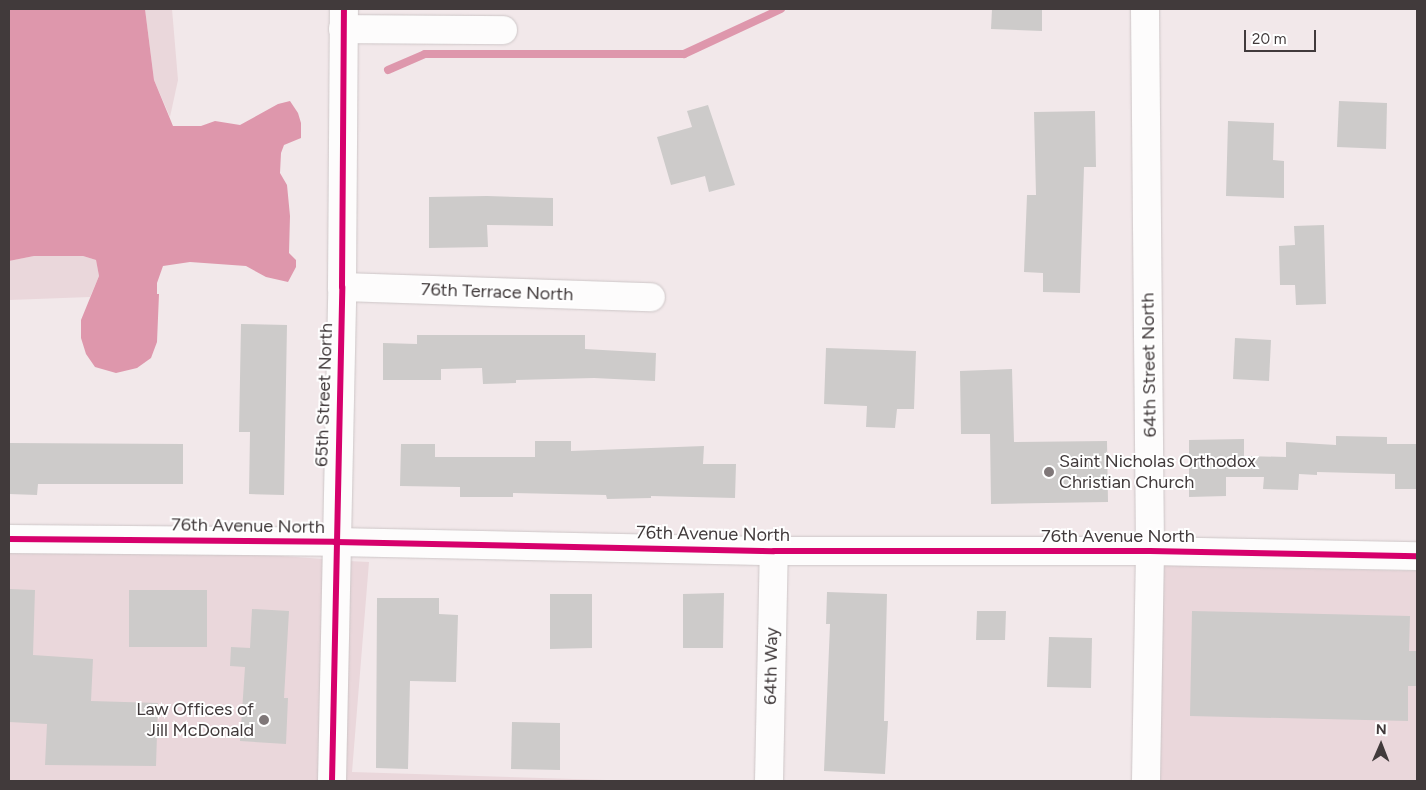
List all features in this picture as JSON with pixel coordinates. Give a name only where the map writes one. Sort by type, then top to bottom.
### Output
[{"type":"street","name":"64th Street North","points":[[1145,9],[1150,551],[1146,781]]},
{"type":"street","points":[[344,19],[503,30]]},
{"type":"street","name":"65th Street North","points":[[332,781],[335,542],[342,287],[344,19]]},
{"type":"street","name":"76th Terrace North","points":[[342,287],[651,297]]},
{"type":"street","name":"76th Avenue North","points":[[9,539],[335,542],[774,551],[1150,551],[1417,556]]},
{"type":"street","name":"64th Way","points":[[769,781],[774,551]]},
{"type":"shaded area","points":[[9,9],[145,9],[154,80],[173,126],[201,126],[215,121],[240,125],[278,104],[290,101],[298,113],[301,123],[301,138],[284,145],[281,153],[280,173],[287,185],[290,216],[289,253],[296,260],[296,267],[288,282],[266,277],[246,266],[190,262],[163,266],[157,283],[157,294],[159,294],[157,342],[151,358],[137,368],[116,373],[95,367],[86,354],[81,338],[81,320],[99,276],[96,260],[83,256],[34,256],[9,261]]},
{"type":"shaded area","points":[[145,9],[172,9],[178,80],[170,117],[154,80]]},
{"type":"shaded area","points":[[34,256],[83,256],[96,260],[99,276],[90,297],[9,300],[9,261]]},
{"type":"shaded area","points":[[9,553],[268,555],[323,559],[319,781],[9,781]]},
{"type":"shaded area","points":[[348,561],[369,562],[352,772],[640,781],[344,781]]},
{"type":"shaded area","points":[[1163,565],[1417,571],[1417,781],[1159,781]]},
{"type":"building","points":[[992,9],[1042,9],[1042,31],[991,29]]},
{"type":"building","points":[[1339,101],[1387,103],[1386,149],[1337,147]]},
{"type":"building","points":[[708,105],[735,185],[709,192],[705,176],[671,185],[657,137],[692,127],[687,111]]},
{"type":"building","points":[[1095,111],[1096,167],[1084,167],[1080,293],[1043,292],[1043,273],[1024,272],[1027,195],[1036,195],[1034,112]]},
{"type":"building","points":[[1228,121],[1274,123],[1273,160],[1284,161],[1284,198],[1226,196]]},
{"type":"building","points":[[429,197],[553,198],[553,226],[487,225],[488,247],[429,248]]},
{"type":"building","points":[[1324,225],[1326,304],[1296,305],[1295,285],[1280,285],[1279,246],[1295,245],[1294,226]]},
{"type":"building","points":[[241,324],[287,325],[284,495],[249,494],[250,432],[239,432]]},
{"type":"building","points":[[417,335],[585,335],[585,349],[656,353],[655,381],[594,378],[516,380],[516,383],[483,384],[482,368],[441,369],[441,380],[383,380],[383,343],[417,344]]},
{"type":"building","points":[[1235,338],[1271,340],[1269,381],[1233,379]]},
{"type":"building","points":[[826,348],[916,351],[914,409],[897,409],[895,428],[866,427],[867,406],[824,404]]},
{"type":"building","name":"Saint Nicholas Orthodox Christian Church","points":[[1012,369],[1014,442],[1107,441],[1108,502],[991,504],[990,434],[961,434],[960,371]]},
{"type":"building","points":[[1336,436],[1387,437],[1387,444],[1417,444],[1417,489],[1395,489],[1395,474],[1317,472],[1317,475],[1299,474],[1298,490],[1263,489],[1264,477],[1226,477],[1226,496],[1189,497],[1189,440],[1244,439],[1244,456],[1286,457],[1286,442],[1336,445]]},
{"type":"building","points":[[535,441],[571,441],[571,451],[704,446],[703,464],[736,464],[735,498],[651,496],[651,498],[607,499],[606,495],[513,493],[513,497],[460,497],[460,487],[400,486],[401,444],[435,444],[435,457],[535,457]]},
{"type":"building","points":[[9,443],[183,444],[183,484],[38,484],[37,495],[9,494]]},
{"type":"building","points":[[9,589],[35,590],[33,655],[93,659],[91,701],[158,703],[156,766],[45,765],[47,724],[9,722]]},
{"type":"building","points":[[129,590],[207,590],[207,647],[129,647]]},
{"type":"building","points":[[827,592],[887,594],[884,721],[888,721],[885,774],[824,771],[830,624],[826,624]]},
{"type":"building","points":[[724,593],[723,648],[683,648],[683,594]]},
{"type":"building","points":[[550,594],[592,594],[592,648],[550,649]]},
{"type":"building","points":[[377,598],[439,598],[439,614],[458,615],[456,682],[410,681],[408,769],[376,768]]},
{"type":"building","points":[[252,609],[289,611],[284,698],[288,698],[286,744],[240,741],[245,667],[230,666],[231,647],[250,648]]},
{"type":"building","points":[[977,611],[1006,611],[1005,640],[976,640]]},
{"type":"building","points":[[1192,611],[1410,616],[1409,651],[1417,651],[1417,686],[1408,686],[1408,721],[1190,716]]},
{"type":"building","points":[[1049,637],[1092,638],[1091,688],[1047,687]]},
{"type":"building","points":[[512,722],[560,723],[560,770],[511,769]]},
{"type":"waterway","points":[[388,70],[425,54],[684,54],[781,9]]},
{"type":"cycle path","points":[[332,781],[342,287],[344,9]]},
{"type":"cycle path","points":[[9,539],[335,542],[774,551],[1150,551],[1417,556]]},
{"type":"place","name":"Saint Nicholas Orthodox Christian Church","points":[[1049,472]]},
{"type":"place","name":"Law Offices of Jill McDonald","points":[[264,720]]}]
